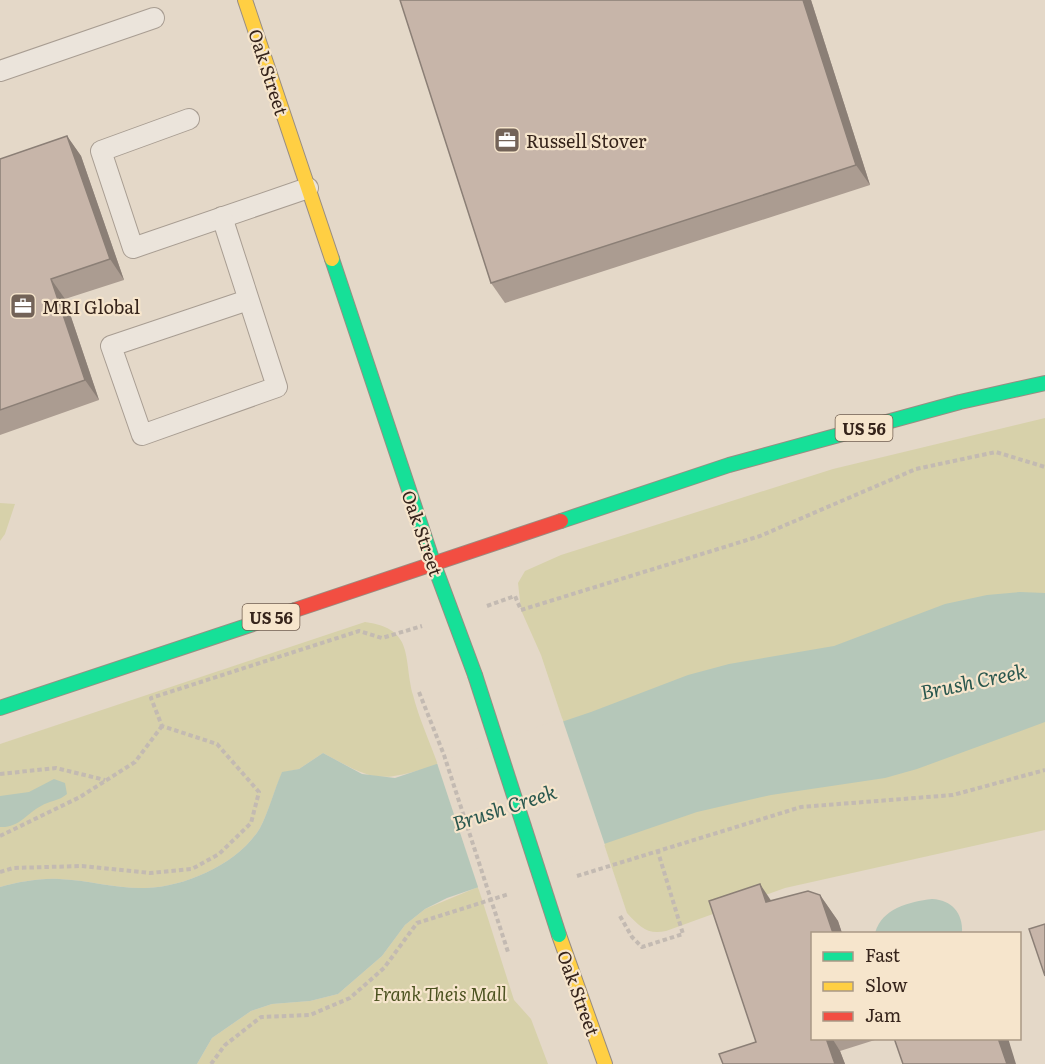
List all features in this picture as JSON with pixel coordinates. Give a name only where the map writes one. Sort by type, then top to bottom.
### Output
[{"type":"main road","name":"Oak Street","points":[[245,0],[452,618],[475,675],[559,936],[604,1064]]},
{"type":"main road","name":"US 56","points":[[0,708],[729,465],[960,402],[1045,383]]},
{"type":"lane","points":[[0,71],[154,18]]},
{"type":"lane","points":[[189,120],[102,151],[134,248],[308,188]]},
{"type":"lane","points":[[222,217],[277,387],[142,435],[111,346],[248,300]]},
{"type":"path","points":[[162,726],[152,698],[359,631],[382,638],[452,618],[515,596],[521,610],[630,579],[760,536],[916,469],[996,452],[1045,467]]},
{"type":"path","points":[[419,692],[444,755],[508,952]]},
{"type":"path","points":[[0,872],[13,868],[82,866],[150,873],[192,869],[219,854],[251,824],[259,792],[217,744],[162,726]]},
{"type":"path","points":[[0,836],[80,797],[135,762],[162,726]]},
{"type":"path","points":[[0,774],[56,768],[105,780]]},
{"type":"path","points":[[570,878],[801,807],[953,795],[1045,770]]},
{"type":"path","points":[[620,916],[632,937],[642,947],[683,934],[658,852]]},
{"type":"path","points":[[211,1064],[225,1045],[261,1017],[310,1015],[350,998],[384,968],[417,923],[515,893]]},
{"type":"green space","points":[[1045,418],[1045,830],[785,888],[666,931],[654,932],[640,926],[627,913],[541,655],[521,610],[518,583],[525,571],[561,555],[833,469]]},
{"type":"green space","points":[[0,503],[15,504],[5,534],[0,541]]},
{"type":"green space","points":[[365,622],[392,631],[400,638],[407,657],[415,704],[438,765],[402,775],[379,777],[356,770],[323,753],[299,769],[282,773],[260,828],[239,852],[210,871],[178,883],[162,887],[135,888],[52,879],[0,887],[0,744]]},
{"type":"green space","name":"Frank Theis Mall","points":[[478,887],[514,1000],[531,1019],[548,1064],[197,1064],[212,1038],[251,1011],[272,1004],[310,1001],[338,994],[382,956],[405,925],[425,909]]},
{"type":"water","name":"Brush Creek","points":[[1020,592],[1045,593],[1045,722],[917,769],[885,778],[771,795],[697,812],[447,898],[425,909],[405,925],[382,956],[338,994],[310,1001],[272,1004],[251,1011],[212,1038],[197,1064],[0,1064],[0,887],[52,879],[135,888],[162,887],[178,883],[210,871],[239,852],[260,828],[282,772],[299,769],[323,753],[362,774],[395,778],[591,712],[688,675],[729,664],[834,646],[945,604],[987,595]]},
{"type":"water","points":[[54,779],[65,783],[67,794],[41,806],[17,823],[0,827],[0,796],[29,792]]},
{"type":"water","points":[[932,899],[951,905],[961,919],[962,932],[875,932],[879,924],[890,912],[914,902]]},
{"type":"pier","points":[[562,718],[605,845],[479,890],[437,763]]},
{"type":"building","points":[[400,0],[803,0],[856,165],[491,283]]},
{"type":"building","name":"MRI Global","points":[[67,136],[110,259],[51,279],[85,380],[0,410],[0,159]]},
{"type":"building","points":[[760,884],[766,902],[808,891],[820,895],[833,932],[811,932],[811,1040],[827,1040],[835,1064],[723,1064],[719,1054],[756,1042],[709,901]]},
{"type":"building","points":[[1045,924],[1045,976],[1029,929]]},
{"type":"building","points":[[895,1040],[999,1040],[1007,1064],[903,1064]]},
{"type":"traffic: fast","points":[[332,259],[433,562],[475,675]]},
{"type":"traffic: fast","points":[[561,521],[729,465],[960,402],[1045,383]]},
{"type":"traffic: fast","points":[[0,708],[295,610]]},
{"type":"traffic: fast","points":[[475,675],[559,935]]},
{"type":"traffic: slow","points":[[245,0],[332,259]]},
{"type":"traffic: slow","points":[[559,935],[605,1064]]},
{"type":"traffic: jam","points":[[295,610],[561,521]]},
{"type":"place","name":"Russell Stover","points":[[507,140]]},
{"type":"place","name":"MRI Global","points":[[23,306]]}]
